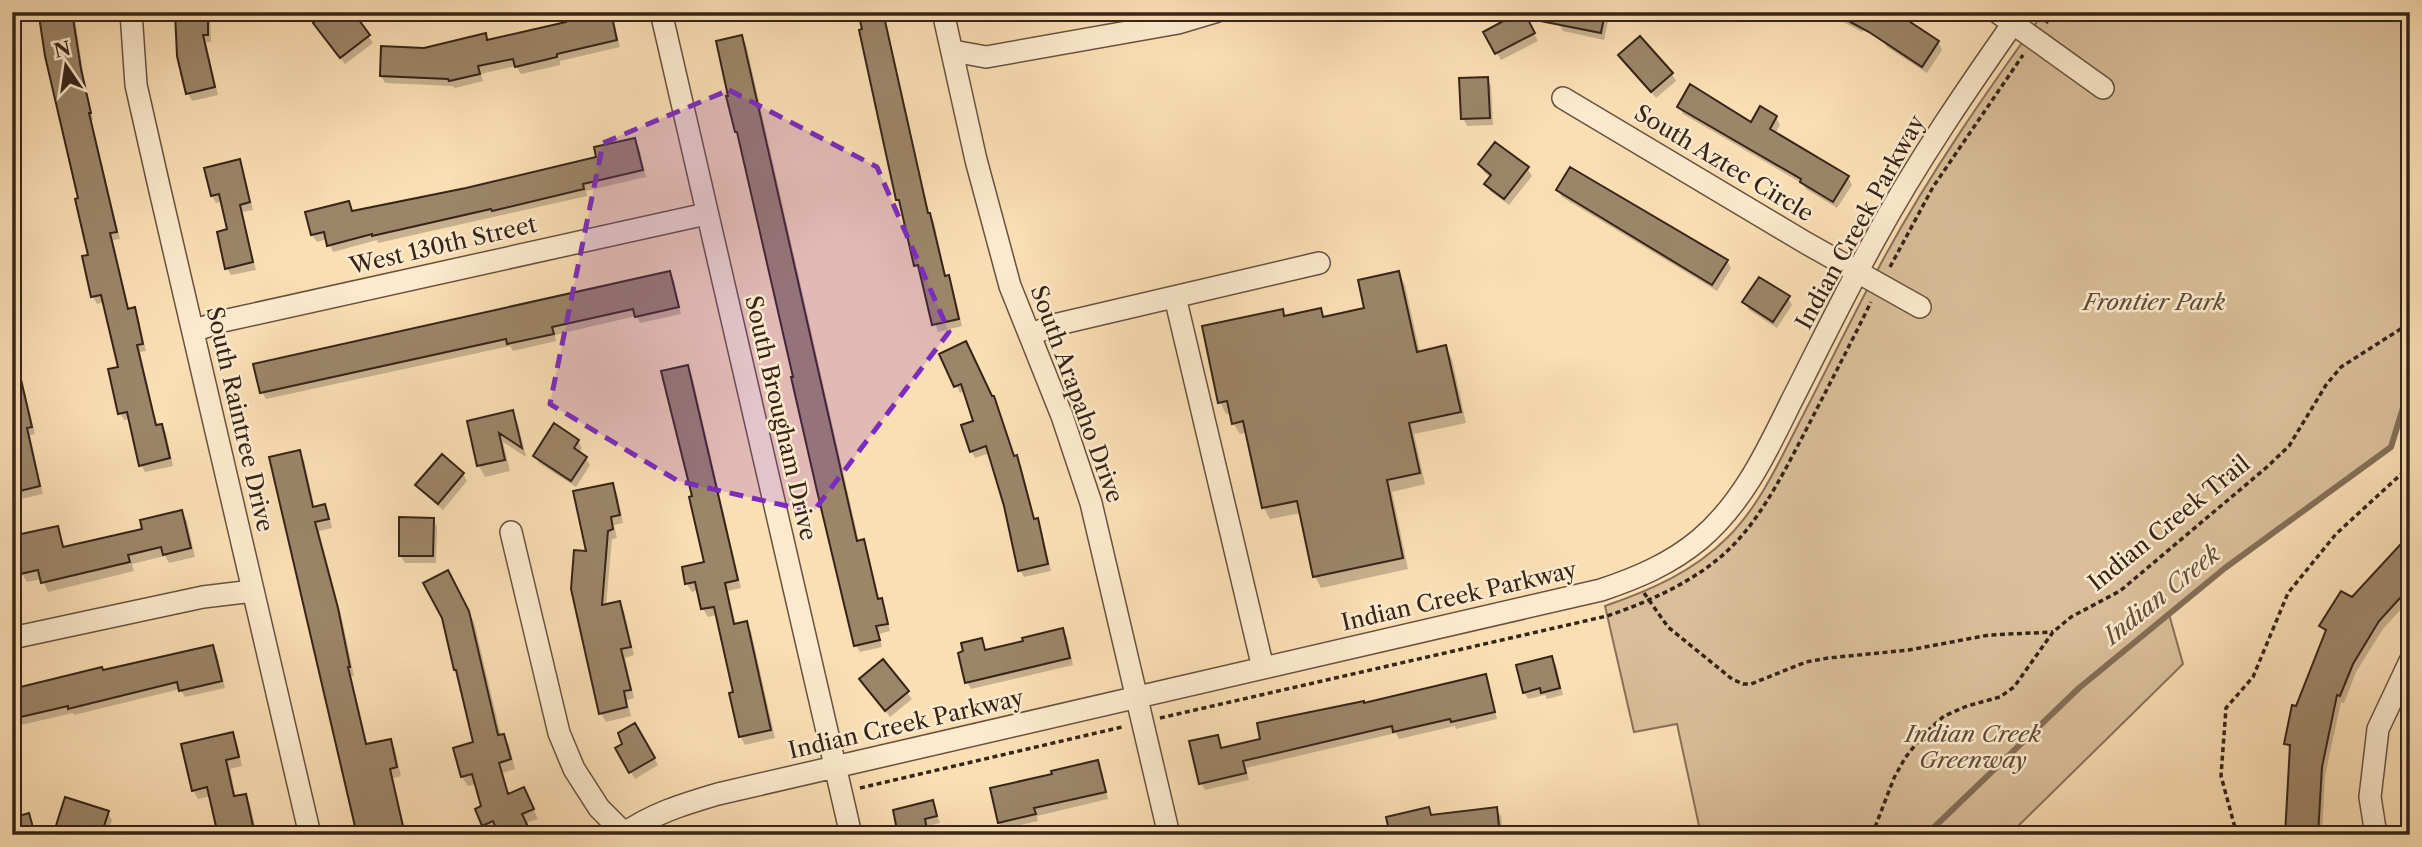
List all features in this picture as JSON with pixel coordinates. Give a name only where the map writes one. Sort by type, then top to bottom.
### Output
[{"type":"street","name":"South Raintree Drive","points":[[131,12],[136,85],[310,835]]},
{"type":"street","name":"South Brougham Drive","points":[[661,12],[852,835]]},
{"type":"street","name":"South Arapaho Drive","points":[[943,12],[984,191],[1010,286],[1062,416],[1091,503],[1169,835]]},
{"type":"street","points":[[953,51],[986,57],[1178,23],[1215,12]]},
{"type":"street","points":[[2010,16],[2034,39],[2103,88]]},
{"type":"street","name":"Indian Creek Parkway","points":[[623,834],[672,808],[718,794],[1601,590],[1637,578],[1663,565],[1701,538],[1732,506],[1757,469],[1858,272],[1919,163],[2010,16]]},
{"type":"street","name":"South Aztec Circle","points":[[1563,98],[1920,307]]},
{"type":"street","name":"West 130th Street","points":[[193,331],[249,315],[706,214]]},
{"type":"street","points":[[1030,335],[1054,325],[1319,264]]},
{"type":"street","points":[[1175,297],[1263,668]]},
{"type":"street","points":[[511,532],[559,733],[574,769],[599,808],[623,834]]},
{"type":"street","points":[[12,638],[203,597],[253,591]]},
{"type":"street","points":[[2376,835],[2370,797],[2378,729],[2410,661]]},
{"type":"path","points":[[841,793],[1595,619],[1648,602],[1681,584],[1738,540],[1765,505],[1933,187],[2054,12]]},
{"type":"path","points":[[2406,12],[2410,24]]},
{"type":"path","name":"Indian Creek Trail","points":[[1872,835],[1894,778],[1923,735],[1944,716],[2000,697],[2014,688],[2053,632],[2071,617],[2120,591],[2267,467],[2289,446],[2326,385],[2341,368],[2410,323]]},
{"type":"path","points":[[2237,835],[2221,776],[2225,708],[2253,677],[2288,593],[2336,534],[2410,466]]},
{"type":"path","points":[[1637,578],[1648,602],[1668,627],[1732,679],[1743,684],[1751,684],[1806,662],[1828,658],[1909,650],[1989,635],[2053,632]]},
{"type":"highlighted area","points":[[729,90],[877,167],[949,332],[813,512],[678,481],[550,404],[603,143]]},
{"type":"green space","name":"Frontier Park","points":[[2044,12],[2410,12],[2410,385],[2391,447],[2225,568],[2169,614],[2183,664],[2009,835],[1701,835],[1677,724],[1634,732],[1605,606],[1686,570],[1715,549],[1749,512],[1775,469],[1903,224],[1961,131]]},
{"type":"building","points":[[72,12],[89,113],[117,232],[110,233],[128,309],[135,307],[143,344],[137,345],[156,425],[162,424],[170,458],[139,466],[127,412],[118,414],[108,369],[118,367],[101,295],[91,297],[82,256],[88,255],[75,199],[78,198],[45,56],[39,16]]},
{"type":"building","points":[[175,12],[208,12],[208,35],[203,35],[215,87],[186,94],[177,56]]},
{"type":"building","points":[[327,12],[353,12],[370,35],[340,58],[313,23]]},
{"type":"building","points":[[581,12],[611,12],[617,40],[515,67],[513,59],[478,66],[480,74],[449,81],[380,76],[381,46],[424,48],[486,33],[487,40],[566,22],[564,16]]},
{"type":"building","points":[[858,12],[883,12],[928,213],[945,276],[949,275],[959,319],[932,325],[918,265],[914,266],[899,200],[896,200],[859,30],[862,29]]},
{"type":"building","points":[[1524,12],[1535,33],[1495,54],[1483,32]]},
{"type":"building","points":[[1536,12],[1605,12],[1601,33],[1535,20]]},
{"type":"building","points":[[1832,12],[1895,12],[1939,41],[1922,67],[1869,32]]},
{"type":"building","points":[[742,35],[857,541],[864,539],[878,599],[882,598],[888,624],[876,626],[880,640],[854,646],[737,132],[726,96],[716,41]]},
{"type":"building","points":[[1640,36],[1673,73],[1651,92],[1618,55]]},
{"type":"building","points":[[1488,77],[1490,118],[1461,119],[1459,78]]},
{"type":"building","points":[[1690,84],[1751,122],[1760,106],[1777,116],[1770,129],[1849,176],[1833,202],[1800,182],[1801,179],[1677,107]]},
{"type":"building","points":[[635,138],[643,170],[583,184],[584,189],[327,246],[324,232],[311,235],[305,212],[349,201],[352,211],[466,188],[596,157],[594,147]]},
{"type":"building","points":[[1495,142],[1529,167],[1504,199],[1484,184],[1491,175],[1478,164]]},
{"type":"building","points":[[240,159],[250,202],[240,205],[253,262],[225,269],[217,232],[227,229],[219,194],[211,196],[204,168]]},
{"type":"building","points":[[1570,167],[1728,260],[1712,285],[1556,190]]},
{"type":"building","points":[[670,271],[679,307],[635,317],[633,309],[552,327],[554,334],[507,344],[506,339],[260,393],[253,364]]},
{"type":"building","points":[[1399,271],[1417,352],[1446,345],[1461,412],[1409,423],[1420,473],[1387,480],[1403,558],[1313,577],[1297,501],[1262,508],[1243,421],[1232,424],[1227,401],[1218,403],[1202,326],[1283,309],[1284,316],[1321,308],[1323,317],[1364,308],[1358,280]]},
{"type":"building","points":[[1759,277],[1790,296],[1773,322],[1742,302]]},
{"type":"building","points":[[966,341],[994,396],[1014,456],[1017,455],[1034,519],[1038,518],[1048,564],[1018,571],[1004,506],[986,446],[970,452],[961,425],[973,421],[961,384],[954,387],[939,354]]},
{"type":"building","points":[[688,365],[738,580],[725,583],[734,624],[747,621],[771,730],[739,737],[729,693],[733,692],[714,607],[701,609],[695,582],[685,584],[682,567],[704,562],[689,497],[692,496],[661,371]]},
{"type":"building","points":[[19,371],[32,427],[27,428],[40,486],[12,493],[12,372]]},
{"type":"building","points":[[513,410],[522,448],[499,433],[505,460],[477,466],[467,421]]},
{"type":"building","points":[[554,423],[579,440],[574,448],[587,457],[571,481],[533,456]]},
{"type":"building","points":[[300,450],[313,507],[325,504],[329,519],[315,522],[338,608],[348,667],[366,744],[391,739],[397,767],[390,769],[405,835],[357,835],[269,457]]},
{"type":"building","points":[[442,454],[464,473],[438,504],[415,485]]},
{"type":"building","points":[[613,483],[620,515],[611,517],[613,529],[608,531],[602,605],[620,601],[631,647],[621,649],[631,690],[624,691],[627,707],[599,714],[571,589],[574,550],[586,551],[573,491]]},
{"type":"building","points":[[182,510],[191,548],[163,555],[161,547],[128,555],[130,562],[41,583],[38,570],[20,574],[12,536],[58,526],[63,547],[142,529],[140,520]]},
{"type":"building","points":[[399,517],[434,518],[433,556],[399,556]]},
{"type":"building","points":[[2410,534],[2410,587],[2379,621],[2353,664],[2340,696],[2337,695],[2322,767],[2318,835],[2285,835],[2290,745],[2284,744],[2292,705],[2296,706],[2326,630],[2319,626],[2341,591],[2352,597]]},
{"type":"building","points":[[448,570],[469,611],[498,735],[504,734],[511,759],[499,763],[508,794],[524,787],[534,809],[522,814],[532,835],[499,835],[493,821],[482,826],[475,809],[481,806],[472,774],[461,777],[453,748],[473,742],[442,618],[423,583]]},
{"type":"building","points":[[1063,628],[1070,658],[965,683],[958,653],[963,651],[961,643],[982,638],[985,650]]},
{"type":"building","points":[[213,645],[222,681],[179,691],[177,682],[68,709],[68,706],[12,719],[12,689],[102,667],[103,670]]},
{"type":"building","points":[[1552,656],[1560,688],[1541,693],[1540,688],[1523,693],[1516,665]]},
{"type":"building","points":[[883,659],[909,691],[885,711],[859,679]]},
{"type":"building","points":[[1486,674],[1495,712],[1393,732],[1392,726],[1243,761],[1246,773],[1199,784],[1189,741],[1218,735],[1221,748],[1260,739],[1257,723],[1364,703]]},
{"type":"building","points":[[635,723],[655,758],[629,773],[615,748],[622,744],[618,733]]},
{"type":"building","points":[[233,732],[239,757],[226,760],[234,796],[246,794],[255,835],[218,835],[207,787],[192,791],[181,744]]},
{"type":"building","points":[[1098,760],[1106,792],[1034,808],[1036,814],[998,823],[990,788]]},
{"type":"building","points":[[65,797],[109,811],[101,835],[53,835]]},
{"type":"building","points":[[933,800],[937,816],[925,819],[928,835],[898,835],[893,810]]},
{"type":"building","points":[[1429,807],[1431,815],[1497,807],[1500,835],[1390,835],[1386,817]]},
{"type":"building","points":[[29,813],[35,835],[12,835],[12,818]]},
{"type":"waterway","name":"Indian Creek","points":[[1926,835],[2079,688],[2225,568],[2391,447],[2410,385]]},
{"type":"park label","name":"Indian Creek Greenway","points":[[1973,747]]}]
